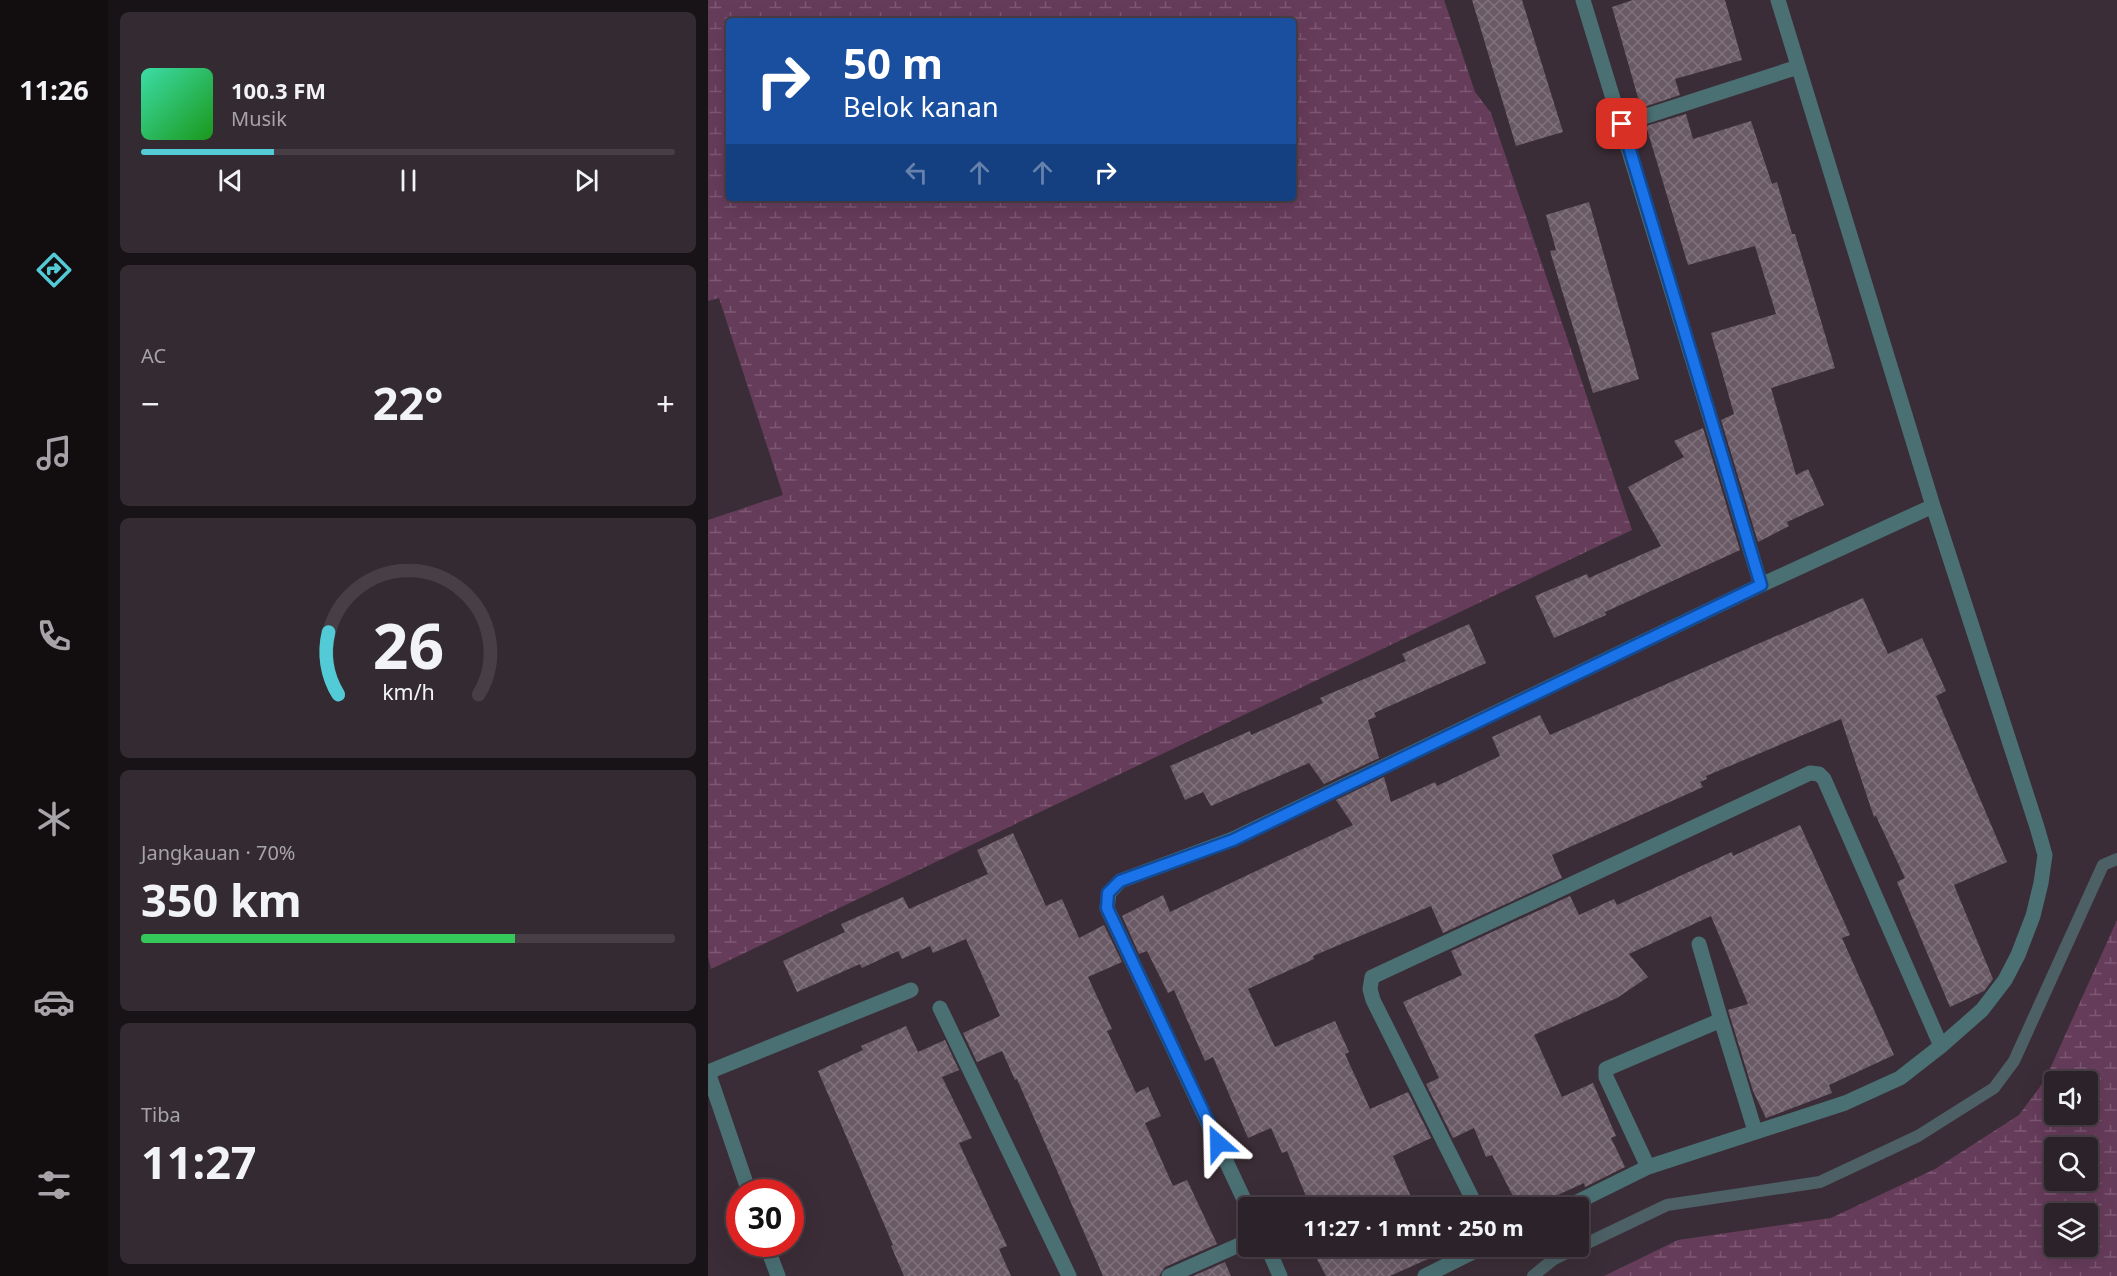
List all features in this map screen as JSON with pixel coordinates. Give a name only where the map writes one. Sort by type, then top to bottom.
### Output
[{"type":"street","points":[[1583,0],[1761,585]]},
{"type":"street","points":[[1587,1197],[1648,1167],[1845,1103],[1900,1078],[1982,1010],[2005,980],[2033,916],[2044,855],[1933,506],[1778,0]]},
{"type":"street","points":[[1622,124],[1798,67]]},
{"type":"street","points":[[1243,1197],[1107,908],[1108,893],[1120,881],[1233,840],[1761,585],[1933,506]]},
{"type":"street","points":[[1472,1197],[1373,1000],[1370,989],[1372,977],[1810,773],[1819,774],[1824,779],[1941,1046]]},
{"type":"street","points":[[1699,944],[1755,1131]]},
{"type":"street","points":[[745,1179],[708,1072],[911,990]]},
{"type":"street","points":[[940,1008],[1069,1276]]},
{"type":"street","points":[[1648,1167],[1606,1077],[1606,1069],[1721,1020]]},
{"type":"street","points":[[1169,1276],[1238,1245]]},
{"type":"street","points":[[771,1257],[778,1276]]},
{"type":"street","points":[[1272,1257],[1280,1276]]},
{"type":"street","points":[[1425,1276],[1463,1257]]},
{"type":"green space","points":[[708,0],[1444,0],[1475,92],[1491,113],[1632,530],[711,969],[708,957],[708,520],[783,495],[719,298],[708,301]]},
{"type":"green space","points":[[2117,920],[2117,1276],[1604,1276],[1678,1240],[1831,1218],[1935,1169],[2019,1115],[2044,1081],[2044,1125],[2098,1125],[2098,1071],[2049,1071]]},
{"type":"building","points":[[1472,0],[1522,0],[1563,132],[1516,146]]},
{"type":"building","points":[[1633,0],[1725,0],[1742,60],[1675,79],[1680,95],[1641,108],[1612,7]]},
{"type":"building","points":[[1686,114],[1693,139],[1751,121],[1772,184],[1777,182],[1792,234],[1795,234],[1835,368],[1771,388],[1796,475],[1808,469],[1824,505],[1787,522],[1789,526],[1758,542],[1721,420],[1734,414],[1711,333],[1776,314],[1755,246],[1688,265],[1646,126]]},
{"type":"building","points":[[1589,202],[1639,379],[1593,393],[1550,251],[1556,250],[1546,215]]},
{"type":"building","points":[[1703,428],[1740,550],[1554,638],[1535,596],[1587,574],[1589,578],[1661,546],[1628,487],[1684,457],[1674,441]]},
{"type":"building","points":[[1863,598],[1888,654],[1922,638],[1946,691],[1936,696],[2007,862],[1954,885],[1993,979],[1984,991],[1950,1007],[1897,882],[1905,878],[1876,816],[1874,817],[1841,719],[1706,776],[1707,779],[1700,782],[1703,787],[1552,855],[1562,878],[1443,933],[1431,906],[1313,956],[1314,959],[1248,989],[1275,1047],[1335,1021],[1349,1052],[1345,1054],[1370,1109],[1408,1092],[1431,1138],[1393,1156],[1411,1197],[1306,1197],[1287,1151],[1282,1153],[1271,1128],[1248,1138],[1213,1057],[1205,1061],[1174,990],[1168,993],[1147,951],[1139,954],[1122,916],[1163,895],[1170,912],[1353,825],[1336,800],[1384,777],[1391,802],[1435,782],[1437,786],[1500,756],[1492,737],[1540,715],[1550,735]]},
{"type":"building","points":[[1469,624],[1486,663],[1374,713],[1376,717],[1368,720],[1379,758],[1324,784],[1309,763],[1211,806],[1203,792],[1185,800],[1170,766],[1250,731],[1251,735],[1323,703],[1320,698],[1406,661],[1402,654]]},
{"type":"building","points":[[1800,825],[1850,935],[1842,938],[1894,1055],[1829,1085],[1832,1093],[1766,1118],[1753,1091],[1728,1010],[1748,1004],[1711,916],[1629,954],[1648,977],[1617,998],[1534,1035],[1562,1097],[1593,1083],[1616,1136],[1611,1138],[1625,1167],[1585,1187],[1584,1183],[1553,1197],[1513,1197],[1492,1155],[1486,1157],[1474,1128],[1453,1138],[1426,1084],[1439,1078],[1403,1002],[1462,975],[1451,951],[1570,896],[1579,915],[1614,899],[1617,905],[1732,852],[1733,856]]},
{"type":"building","points":[[1013,833],[1046,906],[1062,899],[1079,938],[1104,925],[1122,962],[1088,977],[1112,1029],[1107,1031],[1136,1093],[1148,1087],[1161,1116],[1145,1123],[1173,1186],[1187,1180],[1217,1244],[1165,1267],[1159,1276],[1103,1276],[1017,1079],[1015,1080],[1002,1051],[977,1062],[963,1033],[1000,1016],[966,939],[933,953],[930,946],[902,959],[898,951],[862,968],[860,964],[797,992],[783,961],[845,932],[841,924],[903,897],[909,909],[988,874],[977,850]]},
{"type":"building","points":[[906,1026],[918,1052],[945,1040],[959,1070],[942,1077],[972,1138],[959,1143],[1007,1246],[999,1249],[1011,1276],[904,1276],[891,1246],[893,1245],[818,1071],[863,1050],[861,1046]]},
{"type":"building","points":[[1316,1257],[1433,1257],[1390,1276],[1326,1276]]},
{"type":"building","points":[[1225,1262],[1231,1276],[1193,1276]]},
{"type":"waterway","points":[[1533,1276],[1554,1259],[1667,1205],[1820,1182],[1918,1136],[1994,1088],[2014,1061],[2103,865],[2117,859]]},
{"type":"route","points":[[1218,1143],[1107,908],[1108,893],[1120,881],[1233,840],[1761,585],[1622,124]]}]
